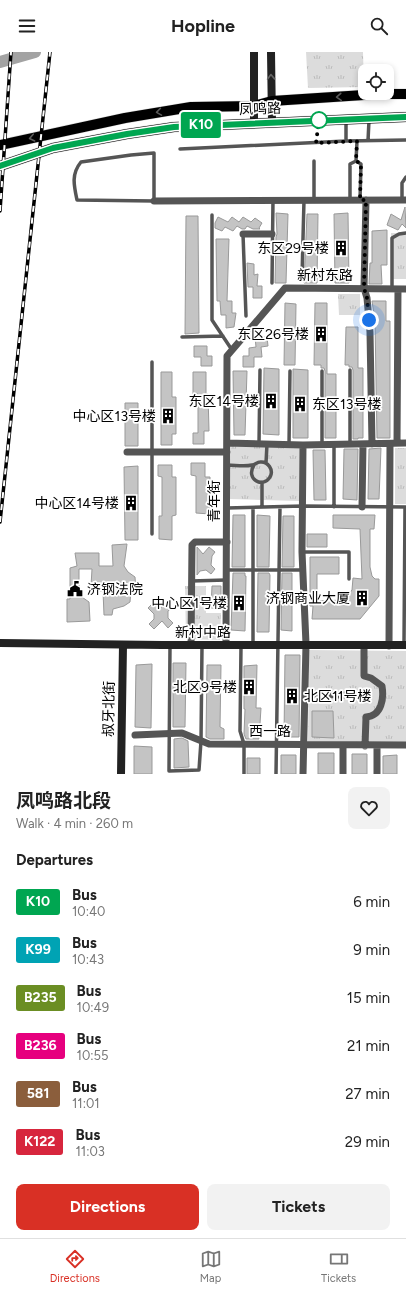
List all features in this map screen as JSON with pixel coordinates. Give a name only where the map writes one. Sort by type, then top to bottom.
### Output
[{"type":"main road","name":"凤鸣路","points":[[0,146],[125,118],[191,107],[254,106],[272,101],[379,94],[406,94]]},
{"type":"main road","name":"凤鸣路","points":[[0,166],[53,148],[174,127],[406,117]]},
{"type":"street","points":[[254,52],[254,123]]},
{"type":"street","points":[[271,56],[272,122]]},
{"type":"street","points":[[363,200],[364,288],[367,298],[370,332],[372,444]]},
{"type":"street","points":[[154,201],[404,200]]},
{"type":"street","points":[[243,234],[272,234]]},
{"type":"street","name":"新村东路","points":[[227,356],[285,288],[399,289]]},
{"type":"street","points":[[389,646],[390,507],[399,289]]},
{"type":"street","name":"青年街","points":[[226,645],[227,356]]},
{"type":"street","points":[[227,443],[406,443]]},
{"type":"street","points":[[303,774],[306,644],[302,552],[304,444]]},
{"type":"street","points":[[362,507],[363,444]]},
{"type":"street","points":[[127,452],[227,452]]},
{"type":"street","points":[[191,645],[192,545],[195,542],[227,542]]},
{"type":"street","name":"新村中路","points":[[0,643],[123,645],[405,645]]},
{"type":"street","name":"叔牙北街","points":[[120,774],[123,645]]},
{"type":"street","points":[[364,645],[364,676],[371,678],[382,686],[383,699],[377,712],[372,716],[366,717],[365,746]]},
{"type":"street","points":[[304,694],[345,695]]},
{"type":"street","name":"西一路","points":[[135,735],[182,733],[209,744],[303,744],[365,746],[406,745]]},
{"type":"street","points":[[343,745],[343,774]]},
{"type":"street","points":[[377,746],[377,774]]},
{"type":"lane","points":[[346,119],[346,141]]},
{"type":"lane","points":[[368,141],[369,119]]},
{"type":"lane","points":[[180,149],[346,141],[406,140]]},
{"type":"lane","points":[[356,161],[357,141]]},
{"type":"lane","points":[[154,153],[154,201],[77,200],[74,185],[75,169],[81,162],[131,154],[154,153]]},
{"type":"lane","points":[[314,161],[314,200]]},
{"type":"lane","points":[[350,200],[350,164],[356,161]]},
{"type":"lane","points":[[356,161],[361,164],[363,200]]},
{"type":"lane","points":[[404,200],[402,183],[406,177]]},
{"type":"lane","points":[[272,283],[273,200]]},
{"type":"lane","points":[[302,277],[304,200]]},
{"type":"lane","points":[[212,215],[212,320],[232,350]]},
{"type":"lane","points":[[399,289],[392,238],[399,234],[406,233]]},
{"type":"lane","points":[[243,234],[246,316]]},
{"type":"lane","points":[[182,337],[223,336]]},
{"type":"lane","points":[[152,362],[152,534]]},
{"type":"lane","points":[[254,465],[251,472],[255,481],[262,482],[268,480],[271,475],[271,468],[266,463],[263,444],[260,370]]},
{"type":"lane","points":[[350,370],[350,444]]},
{"type":"lane","points":[[289,444],[290,371]]},
{"type":"lane","points":[[322,371],[322,444]]},
{"type":"lane","points":[[334,444],[334,507]]},
{"type":"lane","points":[[227,465],[254,465],[259,462],[266,463]]},
{"type":"lane","points":[[262,482],[262,507]]},
{"type":"lane","points":[[227,508],[303,506],[406,507],[405,645]]},
{"type":"lane","points":[[276,774],[280,507]]},
{"type":"lane","points":[[253,645],[254,508]]},
{"type":"lane","points":[[302,552],[349,552],[349,579]]},
{"type":"lane","points":[[226,570],[303,570]]},
{"type":"lane","points":[[191,581],[226,580]]},
{"type":"lane","points":[[170,645],[168,734],[169,773],[199,770],[201,741],[202,645]]},
{"type":"lane","points":[[241,645],[240,731],[244,744],[244,774]]},
{"type":"green space","points":[[306,52],[363,52],[363,64],[358,64],[358,87],[308,88]]},
{"type":"green space","points":[[391,233],[406,233],[406,279],[391,279]]},
{"type":"green space","points":[[338,294],[360,294],[360,315],[339,315]]},
{"type":"green space","points":[[231,445],[300,447],[299,501],[229,499]]},
{"type":"green space","points":[[395,448],[406,448],[406,504],[395,504]]},
{"type":"green space","points":[[185,586],[206,586],[206,613],[221,613],[220,640],[186,639]]},
{"type":"green space","points":[[309,650],[406,651],[406,743],[308,742]]},
{"type":"building","points":[[405,207],[406,228],[402,224],[398,230],[387,225],[391,214],[401,220]]},
{"type":"building","points":[[276,213],[288,214],[286,283],[275,283],[277,234]]},
{"type":"building","name":"东区29号楼","points":[[348,213],[349,283],[335,283],[334,214]]},
{"type":"building","points":[[307,214],[318,214],[317,283],[304,283]]},
{"type":"building","points":[[186,216],[198,216],[199,333],[185,334]]},
{"type":"building","points":[[218,217],[228,222],[232,217],[239,222],[243,217],[251,222],[255,218],[262,223],[259,228],[260,229],[253,229],[247,226],[245,229],[242,229],[237,226],[233,231],[225,227],[222,231],[215,228],[215,223]]},
{"type":"building","points":[[387,230],[387,265],[381,265],[382,284],[369,284],[370,263],[372,263],[372,231]]},
{"type":"building","points":[[216,239],[229,239],[227,301],[232,301],[232,313],[236,313],[234,327],[226,328],[226,315],[221,315],[220,301],[217,301]]},
{"type":"building","points":[[247,263],[254,264],[254,275],[258,274],[257,286],[262,286],[262,298],[253,298],[253,287],[248,287]]},
{"type":"building","points":[[372,301],[386,301],[386,321],[390,321],[390,438],[377,438],[375,321]]},
{"type":"building","points":[[285,303],[296,304],[295,365],[284,365]]},
{"type":"building","points":[[315,303],[327,303],[327,374],[336,374],[336,438],[325,438],[325,371],[324,368],[321,368],[321,365],[314,365]]},
{"type":"building","points":[[346,327],[358,327],[358,368],[363,368],[363,438],[358,439],[353,439],[353,370],[352,367],[349,367],[349,365],[345,365]]},
{"type":"building","points":[[255,337],[267,337],[268,346],[261,347],[262,357],[254,357],[254,367],[243,367],[243,356],[249,356],[249,348],[256,347]]},
{"type":"building","points":[[194,346],[207,346],[207,356],[212,356],[212,366],[201,366],[201,357],[194,357]]},
{"type":"building","name":"东区14号楼","points":[[264,368],[279,369],[279,435],[263,434]]},
{"type":"building","name":"东区13号楼","points":[[293,369],[308,370],[308,438],[293,438]]},
{"type":"building","points":[[233,371],[247,371],[245,435],[234,435]]},
{"type":"building","name":"中心区13号楼","points":[[161,372],[172,372],[172,397],[176,397],[176,434],[172,434],[172,445],[161,445]]},
{"type":"building","points":[[193,372],[206,372],[209,431],[204,431],[204,444],[193,444],[193,433],[198,433],[198,394],[193,394]]},
{"type":"building","points":[[125,403],[138,403],[138,446],[125,446]]},
{"type":"building","points":[[381,448],[379,499],[368,499],[369,449]]},
{"type":"building","points":[[344,449],[358,449],[357,500],[343,499]]},
{"type":"building","points":[[313,450],[325,450],[326,500],[314,500]]},
{"type":"building","points":[[191,463],[205,463],[205,477],[210,477],[210,514],[196,513],[196,476],[191,475]]},
{"type":"building","points":[[158,465],[172,465],[172,477],[176,477],[176,515],[172,516],[172,540],[159,539],[159,516],[162,516],[162,477],[158,476]]},
{"type":"building","name":"中心区14号楼","points":[[138,466],[138,540],[125,540],[124,467]]},
{"type":"building","points":[[233,515],[245,515],[245,567],[232,567]]},
{"type":"building","points":[[257,515],[270,516],[269,567],[257,567]]},
{"type":"building","points":[[333,515],[375,515],[374,529],[370,529],[370,567],[372,576],[375,579],[379,579],[379,596],[360,619],[312,619],[313,606],[310,606],[310,557],[339,557],[339,574],[317,574],[317,601],[344,600],[352,590],[353,578],[362,579],[360,529],[333,528]]},
{"type":"building","points":[[283,516],[294,516],[294,567],[282,567]]},
{"type":"building","points":[[307,534],[327,534],[327,547],[307,547]]},
{"type":"building","points":[[127,544],[124,566],[128,572],[135,577],[136,591],[131,590],[130,602],[124,606],[113,609],[112,615],[104,615],[103,591],[95,591],[91,586],[92,569],[79,569],[79,595],[89,602],[90,621],[67,622],[67,599],[70,599],[70,568],[77,566],[75,553],[99,553],[99,566],[113,566],[112,545]]},
{"type":"building","points":[[197,547],[203,554],[209,547],[215,552],[212,556],[211,565],[215,569],[211,574],[206,570],[200,571],[197,575]]},
{"type":"building","name":"中心区1号楼","points":[[233,573],[245,573],[246,576],[245,631],[231,630]]},
{"type":"building","points":[[258,573],[269,573],[270,575],[269,632],[257,632]]},
{"type":"building","points":[[282,573],[292,573],[292,631],[281,630]]},
{"type":"building","points":[[212,586],[221,586],[221,608],[211,608]]},
{"type":"building","points":[[153,603],[158,607],[162,607],[167,603],[172,608],[168,611],[168,618],[173,623],[168,628],[162,621],[154,629],[149,624],[154,619],[154,614],[148,608]]},
{"type":"building","name":"北区11号楼","points":[[285,655],[300,655],[299,737],[284,737]]},
{"type":"building","points":[[173,663],[186,663],[185,727],[173,727]]},
{"type":"building","points":[[152,664],[151,728],[135,727],[136,665]]},
{"type":"building","points":[[207,665],[221,665],[220,727],[224,729],[224,739],[210,739],[206,737]]},
{"type":"building","name":"北区9号楼","points":[[257,665],[256,708],[261,708],[259,739],[246,739],[244,734],[244,666]]},
{"type":"building","points":[[312,711],[333,711],[334,738],[312,737]]},
{"type":"building","points":[[182,738],[188,741],[189,767],[174,768],[174,739]]},
{"type":"building","points":[[134,746],[152,747],[152,774],[134,774]]},
{"type":"building","points":[[318,753],[334,753],[334,774],[318,774]]},
{"type":"building","points":[[352,754],[367,754],[367,774],[352,774]]},
{"type":"building","points":[[281,755],[296,755],[296,774],[281,774]]},
{"type":"building","points":[[397,755],[397,774],[383,774],[383,756]]},
{"type":"building","points":[[247,758],[260,758],[260,774],[247,774]]},
{"type":"waterway","points":[[0,62],[35,52]]},
{"type":"railway","points":[[0,211],[11,52]]},
{"type":"railway","points":[[0,522],[50,52]]},
{"type":"bus line","name":"K10","points":[[0,166],[53,148],[174,127],[406,117]]},
{"type":"place","name":"东区29号楼","points":[[341,248]]},
{"type":"place","name":"东区26号楼","points":[[321,334]]},
{"type":"place","name":"东区14号楼","points":[[271,401]]},
{"type":"place","name":"东区13号楼","points":[[300,404]]},
{"type":"place","name":"中心区13号楼","points":[[168,416]]},
{"type":"place","name":"中心区14号楼","points":[[131,503]]},
{"type":"place","name":"济钢法院","points":[[75,589]]},
{"type":"place","name":"济钢商业大厦","points":[[362,598]]},
{"type":"place","name":"中心区1号楼","points":[[239,603]]},
{"type":"place","name":"北区9号楼","points":[[249,687]]},
{"type":"place","name":"北区11号楼","points":[[292,696]]},
{"type":"route","points":[[319,120],[316,143],[357,141],[356,161],[361,164],[360,200],[366,200],[364,288],[367,298],[369,320]]}]
